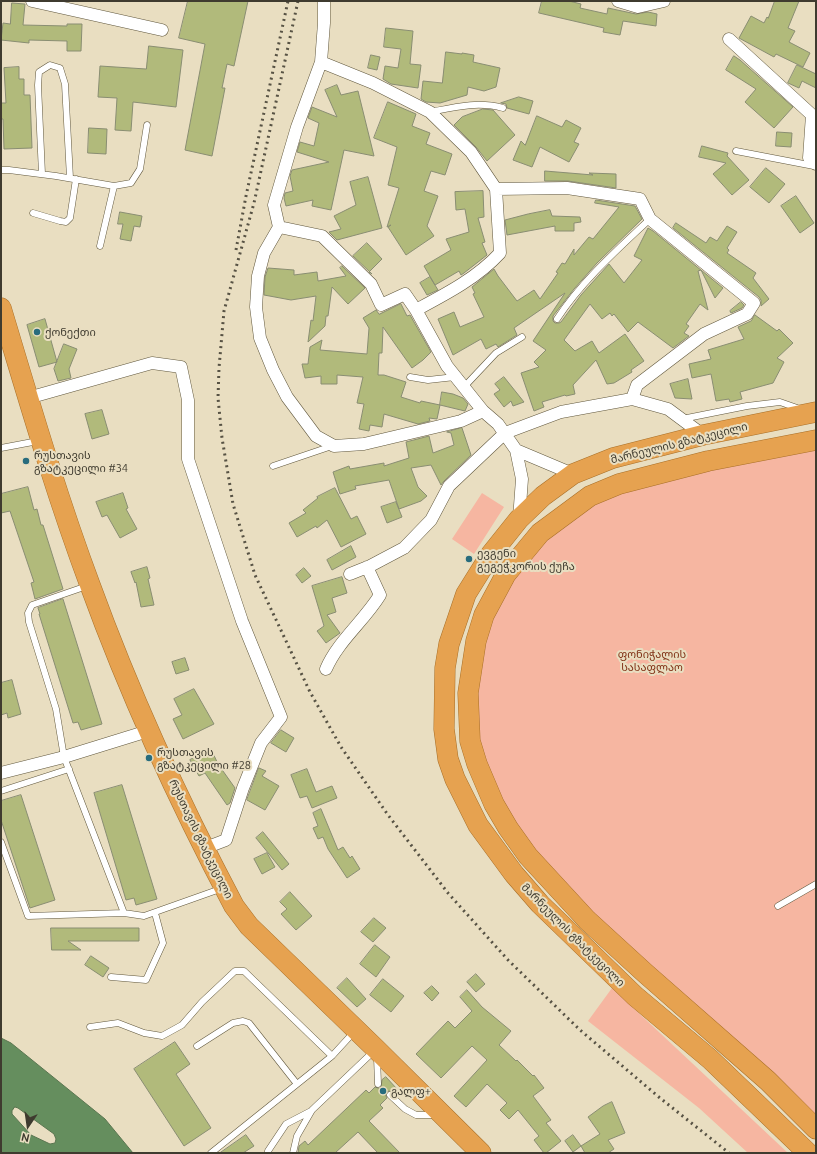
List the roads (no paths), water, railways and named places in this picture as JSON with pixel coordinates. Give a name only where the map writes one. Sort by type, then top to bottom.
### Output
[{"type":"highway","name":"რუსთავის გზატკეცილი","points":[[1,308],[55,485],[90,586],[148,730],[234,906],[249,926],[481,1153]]},
{"type":"highway","name":"მარნეულის გზატკეცილი","points":[[808,1153],[710,1060],[635,996],[540,904],[514,874],[478,825],[455,779],[448,759],[444,729],[444,668],[449,644],[466,594],[490,554],[519,519],[543,496],[573,474],[613,458],[702,435],[813,413]]},
{"type":"highway","name":"მარნეულის გზატკეცილი","points":[[809,443],[708,460],[619,484],[590,496],[540,533],[506,574],[484,615],[476,641],[468,693],[470,741],[477,764],[494,804],[508,828],[528,856],[587,920],[768,1081],[816,1130]]},
{"type":"highway","points":[[730,1079],[746,1061]]},
{"type":"highway","points":[[752,1101],[768,1081]]},
{"type":"street","points":[[32,1],[162,30]]},
{"type":"street","points":[[324,1],[321,62],[297,127],[274,205],[279,227],[264,253],[258,276],[256,307],[260,338],[273,370],[287,397],[316,436],[334,446],[364,444],[461,421],[483,411]]},
{"type":"street","points":[[618,1],[638,7],[664,1]]},
{"type":"street","points":[[729,39],[814,115],[809,158],[816,165]]},
{"type":"street","points":[[321,62],[373,83],[430,112],[471,152],[496,190],[500,253],[489,265],[447,294],[416,310]]},
{"type":"street","points":[[496,190],[567,188],[640,199],[650,219],[754,304],[747,314],[704,334],[637,385],[632,399]]},
{"type":"street","points":[[279,227],[322,236],[371,284],[381,304],[405,294],[416,310],[446,366],[483,411],[498,424],[516,450],[522,479],[519,519]]},
{"type":"street","points":[[28,398],[152,364],[181,367],[188,400],[188,459],[242,621],[281,717],[261,744],[243,788],[226,840],[205,848]]},
{"type":"street","points":[[350,574],[404,548],[431,520],[449,486],[505,433],[561,412],[632,399],[668,409],[702,435]]},
{"type":"street","points":[[516,450],[573,474]]},
{"type":"street","points":[[326,669],[332,657],[374,605],[380,595],[367,567]]},
{"type":"street","points":[[1,773],[64,757],[148,730]]},
{"type":"lane","points":[[33,213],[60,222],[66,222],[70,218],[73,179],[65,84],[60,68],[50,65],[39,72],[38,85],[42,174]]},
{"type":"lane","points":[[430,112],[473,104],[492,105],[503,108]]},
{"type":"lane","points":[[1,170],[42,174],[114,186],[131,183],[140,169],[147,125]]},
{"type":"lane","points":[[736,151],[816,165]]},
{"type":"lane","points":[[100,246],[114,186]]},
{"type":"lane","points":[[557,319],[568,302],[601,266],[650,219]]},
{"type":"lane","points":[[464,387],[496,353],[522,337]]},
{"type":"lane","points":[[410,377],[428,380],[455,377]]},
{"type":"lane","points":[[682,419],[747,406],[780,402],[813,413]]},
{"type":"lane","points":[[1,448],[41,440]]},
{"type":"lane","points":[[273,466],[334,446]]},
{"type":"lane","points":[[90,586],[32,605],[28,613],[29,622],[56,709],[64,757],[124,913]]},
{"type":"lane","points":[[1,791],[69,769]]},
{"type":"lane","points":[[1,842],[28,916],[124,913],[144,916],[224,887]]},
{"type":"lane","points":[[778,906],[816,884]]},
{"type":"lane","points":[[111,977],[146,980],[163,943],[155,913]]},
{"type":"lane","points":[[90,1027],[118,1023],[144,1033],[162,1036],[182,1025],[202,1002],[235,971],[244,971],[332,1056]]},
{"type":"lane","points":[[197,1046],[233,1023],[243,1021],[249,1023],[297,1084]]},
{"type":"lane","points":[[211,1153],[332,1056],[356,1030]]},
{"type":"lane","points":[[376,1049],[378,1084]]},
{"type":"lane","points":[[268,1153],[286,1124],[312,1110],[376,1049]]},
{"type":"lane","points":[[390,1095],[405,1109],[416,1115],[442,1114]]},
{"type":"lane","points":[[293,1153],[297,1136],[312,1110]]},
{"type":"railway","points":[[236,250],[246,196],[288,1]]},
{"type":"railway","points":[[298,1],[254,203],[224,311],[219,368],[218,398],[222,438],[233,504],[255,575],[310,692],[341,747],[388,815],[448,893],[508,960],[580,1030],[660,1098],[729,1153]]},
{"type":"place","name":"ქონექთი","points":[[37,332]]},
{"type":"place","name":"რუსთავის გზატკეცილი #34","points":[[26,461]]},
{"type":"place","name":"ევგენი გეგეჭკორის ქუჩა","points":[[469,559]]},
{"type":"place","name":"რუსთავის გზატკეცილი #28","points":[[149,758]]},
{"type":"place","name":"გალფ+","points":[[383,1091]]},
{"type":"park label","name":"ფონიჭალის სასაფლაო","points":[[652,660]]}]
